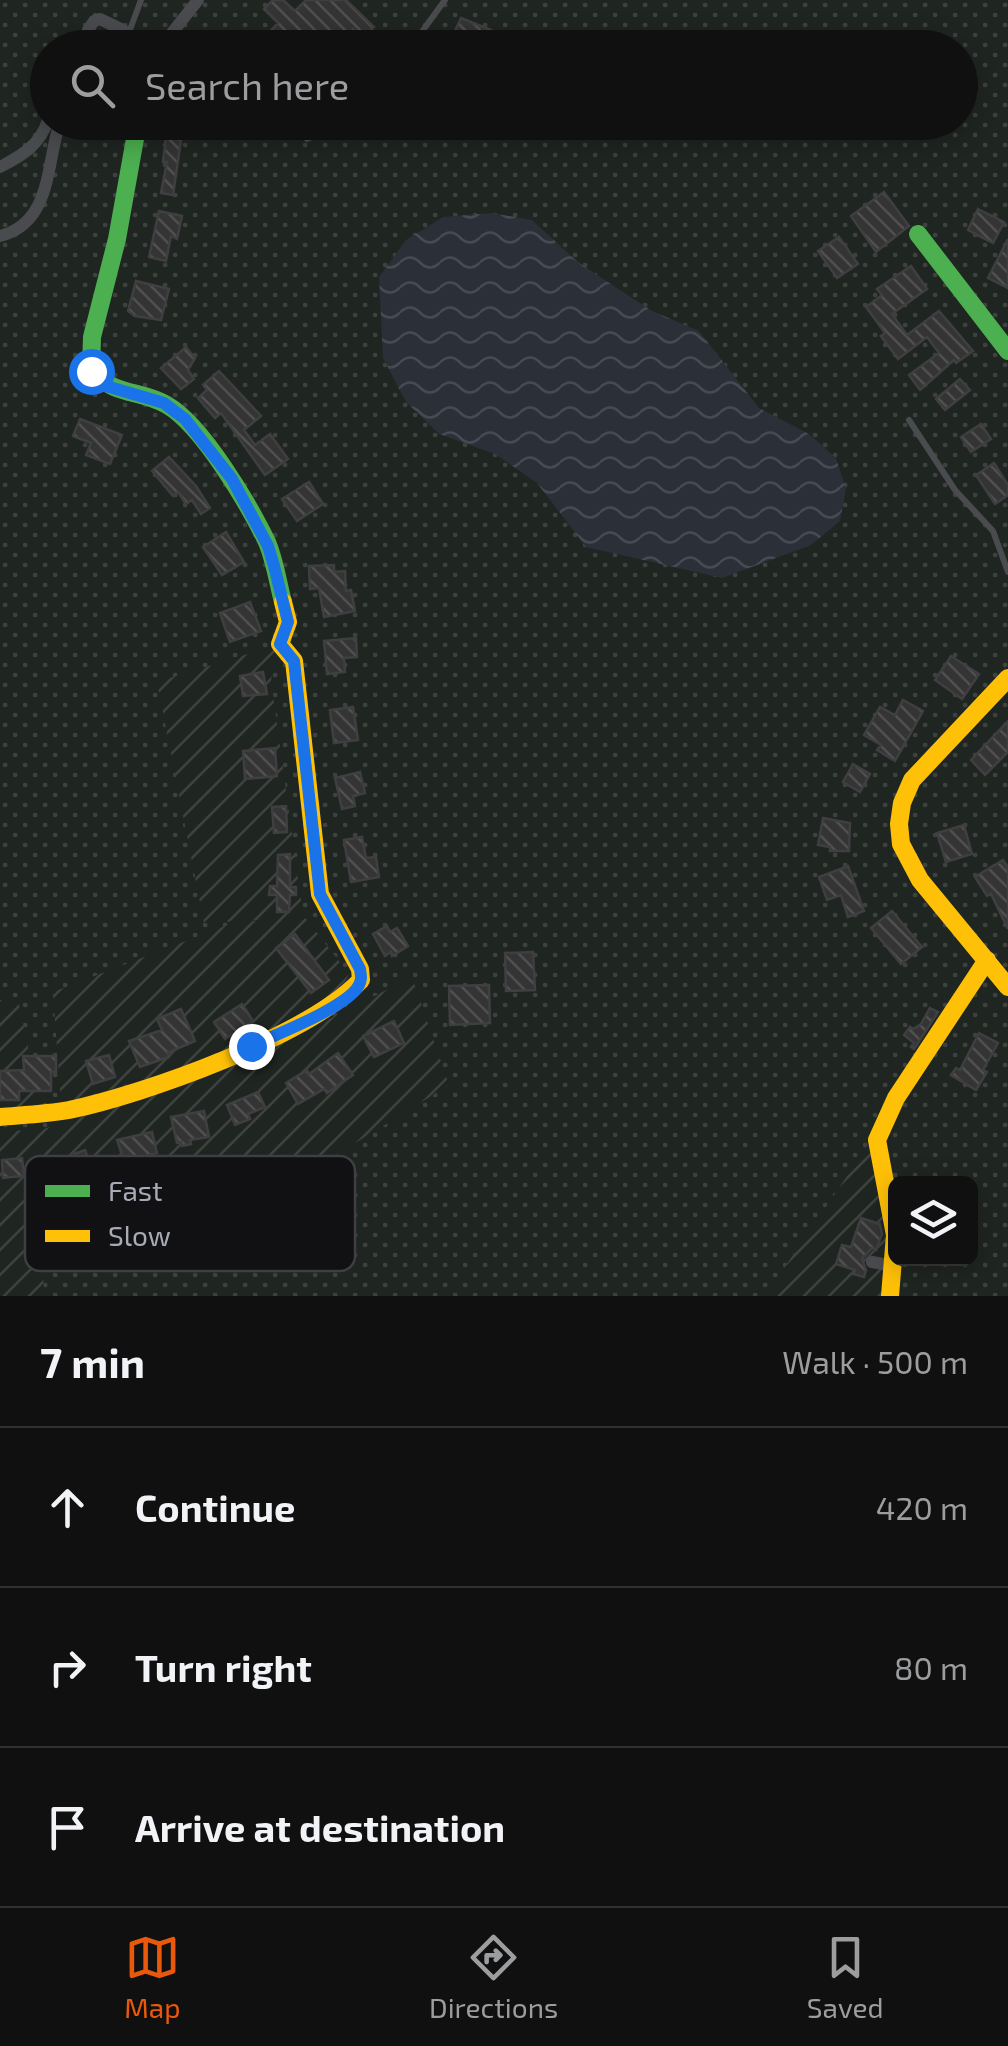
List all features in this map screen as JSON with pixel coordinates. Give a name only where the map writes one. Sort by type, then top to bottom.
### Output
[{"type":"street","points":[[174,30],[198,0]]},
{"type":"street","points":[[88,30],[100,19],[119,30]]},
{"type":"street","points":[[0,168],[39,140]]},
{"type":"street","points":[[0,236],[17,230],[34,215],[56,140]]},
{"type":"street","points":[[0,1117],[76,1108],[190,1070],[318,1014],[346,998],[361,980],[360,969],[320,894],[294,661],[280,644],[288,622],[268,546],[232,479],[185,419],[164,403],[106,386],[91,371],[92,337],[117,239],[135,140]]},
{"type":"street","points":[[918,234],[1008,351]]},
{"type":"street","points":[[1008,678],[912,780],[903,795],[898,823],[914,876],[1008,987]]},
{"type":"street","points":[[888,1198],[877,1140],[896,1098],[988,960]]},
{"type":"street","points":[[872,1262],[888,1265]]},
{"type":"street","points":[[890,1296],[894,1266]]},
{"type":"lane","points":[[130,30],[140,0]]},
{"type":"lane","points":[[423,30],[445,0]]},
{"type":"lane","points":[[909,420],[955,490],[993,531],[1008,572]]},
{"type":"shaded area","points":[[0,0],[1008,0],[1008,1296],[0,1296]]},
{"type":"shaded area","points":[[280,644],[271,680],[303,915],[349,974],[339,993],[318,1007],[251,1039],[169,1072],[61,1104],[53,992],[230,924],[263,920],[204,923],[157,682]]},
{"type":"shaded area","points":[[412,977],[449,1085],[333,1156],[25,1156],[25,1271],[43,1271],[44,1296],[0,1296],[0,1130],[38,1131],[268,1050]]},
{"type":"shaded area","points":[[18,999],[42,1114],[0,1114],[0,1000]]},
{"type":"shaded area","points":[[869,1144],[888,1224],[883,1296],[765,1296]]},
{"type":"water","points":[[492,213],[532,220],[579,263],[652,311],[699,331],[759,408],[809,434],[836,458],[846,489],[840,521],[811,545],[722,578],[586,547],[537,483],[495,454],[439,434],[406,402],[383,358],[379,277],[406,240],[443,217]]},
{"type":"building","points":[[273,0],[283,0],[295,11],[306,0],[346,0],[374,27],[271,30],[278,23],[264,9]]},
{"type":"building","points":[[461,18],[491,30],[455,30]]},
{"type":"building","points":[[166,140],[181,140],[173,195],[161,193],[167,162],[163,162]]},
{"type":"building","points":[[884,192],[909,226],[876,252],[851,216]]},
{"type":"building","points":[[978,209],[1004,222],[993,243],[968,230]]},
{"type":"building","points":[[159,211],[182,216],[177,239],[171,236],[166,261],[149,257]]},
{"type":"building","points":[[839,237],[858,264],[837,278],[818,251]]},
{"type":"building","points":[[1008,239],[1008,288],[988,278]]},
{"type":"building","points":[[911,266],[927,289],[892,314],[907,335],[939,311],[973,351],[956,363],[954,360],[920,390],[909,375],[939,353],[927,337],[898,359],[866,307],[882,295],[877,289]]},
{"type":"building","points":[[136,281],[169,289],[161,320],[128,311]]},
{"type":"building","points":[[186,347],[195,358],[188,370],[194,379],[181,389],[161,368]]},
{"type":"building","points":[[219,371],[261,416],[244,430],[255,445],[270,434],[288,459],[265,475],[221,413],[215,418],[198,398],[207,390],[203,385]]},
{"type":"building","points":[[960,379],[970,390],[945,410],[936,399]]},
{"type":"building","points":[[80,419],[122,435],[110,464],[86,455],[91,443],[73,436]]},
{"type":"building","points":[[981,424],[991,439],[971,452],[961,437]]},
{"type":"building","points":[[169,457],[210,508],[201,514],[192,500],[186,504],[178,492],[173,496],[152,471]]},
{"type":"building","points":[[994,463],[1008,485],[1008,495],[995,504],[976,475]]},
{"type":"building","points":[[309,482],[323,504],[297,521],[282,499]]},
{"type":"building","points":[[226,532],[244,562],[222,575],[203,547]]},
{"type":"building","points":[[334,565],[334,572],[345,571],[346,591],[351,590],[355,611],[324,617],[319,588],[310,589],[309,566]]},
{"type":"building","points":[[250,602],[261,631],[230,642],[220,613]]},
{"type":"building","points":[[356,638],[357,657],[344,658],[345,672],[327,674],[324,641]]},
{"type":"building","points":[[951,656],[979,674],[962,699],[935,680]]},
{"type":"building","points":[[263,672],[267,694],[243,696],[240,676]]},
{"type":"building","points":[[903,700],[923,711],[895,761],[877,750],[881,745],[864,735],[880,707],[895,715]]},
{"type":"building","points":[[353,707],[358,740],[334,743],[330,710]]},
{"type":"building","points":[[1008,721],[1008,752],[985,775],[971,760]]},
{"type":"building","points":[[275,748],[277,776],[245,779],[243,751]]},
{"type":"building","points":[[853,764],[870,774],[860,792],[843,782]]},
{"type":"building","points":[[360,772],[365,793],[353,796],[355,806],[342,809],[335,778]]},
{"type":"building","points":[[286,806],[287,832],[274,833],[272,807]]},
{"type":"building","points":[[823,818],[850,823],[849,851],[830,851],[830,847],[818,845]]},
{"type":"building","points":[[964,825],[972,854],[946,862],[937,833]]},
{"type":"building","points":[[362,837],[366,858],[376,857],[379,877],[351,882],[344,840]]},
{"type":"building","points":[[290,854],[290,887],[296,887],[296,895],[290,895],[289,912],[277,912],[277,895],[269,895],[270,886],[277,886],[278,855]]},
{"type":"building","points":[[1003,860],[1008,868],[1008,929],[991,894],[987,896],[975,877]]},
{"type":"building","points":[[848,866],[864,911],[848,917],[841,895],[827,900],[819,877]]},
{"type":"building","points":[[892,911],[922,947],[901,964],[871,928]]},
{"type":"building","points":[[387,926],[390,932],[397,928],[408,946],[392,956],[391,952],[385,956],[373,934]]},
{"type":"building","points":[[295,934],[329,980],[311,993],[276,948]]},
{"type":"building","points":[[533,952],[535,990],[506,991],[505,953]]},
{"type":"building","points":[[489,985],[490,1023],[450,1025],[449,986]]},
{"type":"building","points":[[242,1004],[253,1021],[225,1039],[214,1022]]},
{"type":"building","points":[[930,1008],[938,1012],[914,1049],[914,1043],[904,1035],[910,1027],[921,1024]]},
{"type":"building","points":[[181,1009],[195,1041],[167,1053],[169,1057],[140,1067],[129,1041],[162,1030],[157,1019]]},
{"type":"building","points":[[394,1021],[404,1043],[374,1057],[363,1036]]},
{"type":"building","points":[[979,1033],[998,1043],[976,1090],[951,1075],[956,1068],[960,1070]]},
{"type":"building","points":[[338,1053],[353,1075],[327,1093],[324,1089],[298,1104],[286,1083],[307,1070],[309,1074]]},
{"type":"building","points":[[109,1055],[115,1077],[93,1084],[86,1061]]},
{"type":"building","points":[[23,1056],[56,1056],[51,1091],[19,1091],[19,1100],[0,1100],[0,1071],[24,1070]]},
{"type":"building","points":[[258,1092],[265,1107],[235,1125],[227,1105]]},
{"type":"building","points":[[204,1111],[209,1137],[190,1140],[191,1144],[182,1146],[177,1143],[171,1117]]},
{"type":"building","points":[[152,1132],[157,1153],[122,1156],[117,1140]]},
{"type":"building","points":[[22,1158],[24,1176],[3,1178],[2,1160]]},
{"type":"building","points":[[861,1218],[880,1224],[882,1234],[876,1250],[872,1248],[862,1259],[864,1277],[836,1264],[842,1245],[851,1247]]},
{"type":"traffic: fast","points":[[135,140],[117,239],[92,337],[91,371],[110,385],[167,405],[210,448],[267,542],[283,602]]},
{"type":"traffic: fast","points":[[918,234],[1008,351]]},
{"type":"traffic: slow","points":[[0,1117],[69,1110],[181,1077],[304,1022],[361,980],[360,969],[320,894],[294,661],[280,644],[288,622],[283,602]]},
{"type":"traffic: slow","points":[[1008,678],[912,780],[902,803],[899,824],[901,844],[920,880],[1008,987]]},
{"type":"traffic: slow","points":[[890,1296],[895,1235],[877,1140],[896,1098],[987,960]]},
{"type":"route","points":[[91,371],[106,386],[164,403],[195,430],[247,504],[268,546],[279,582],[288,622],[280,644],[294,661],[320,894],[360,969],[361,980],[356,990],[335,1005],[251,1046]]}]
